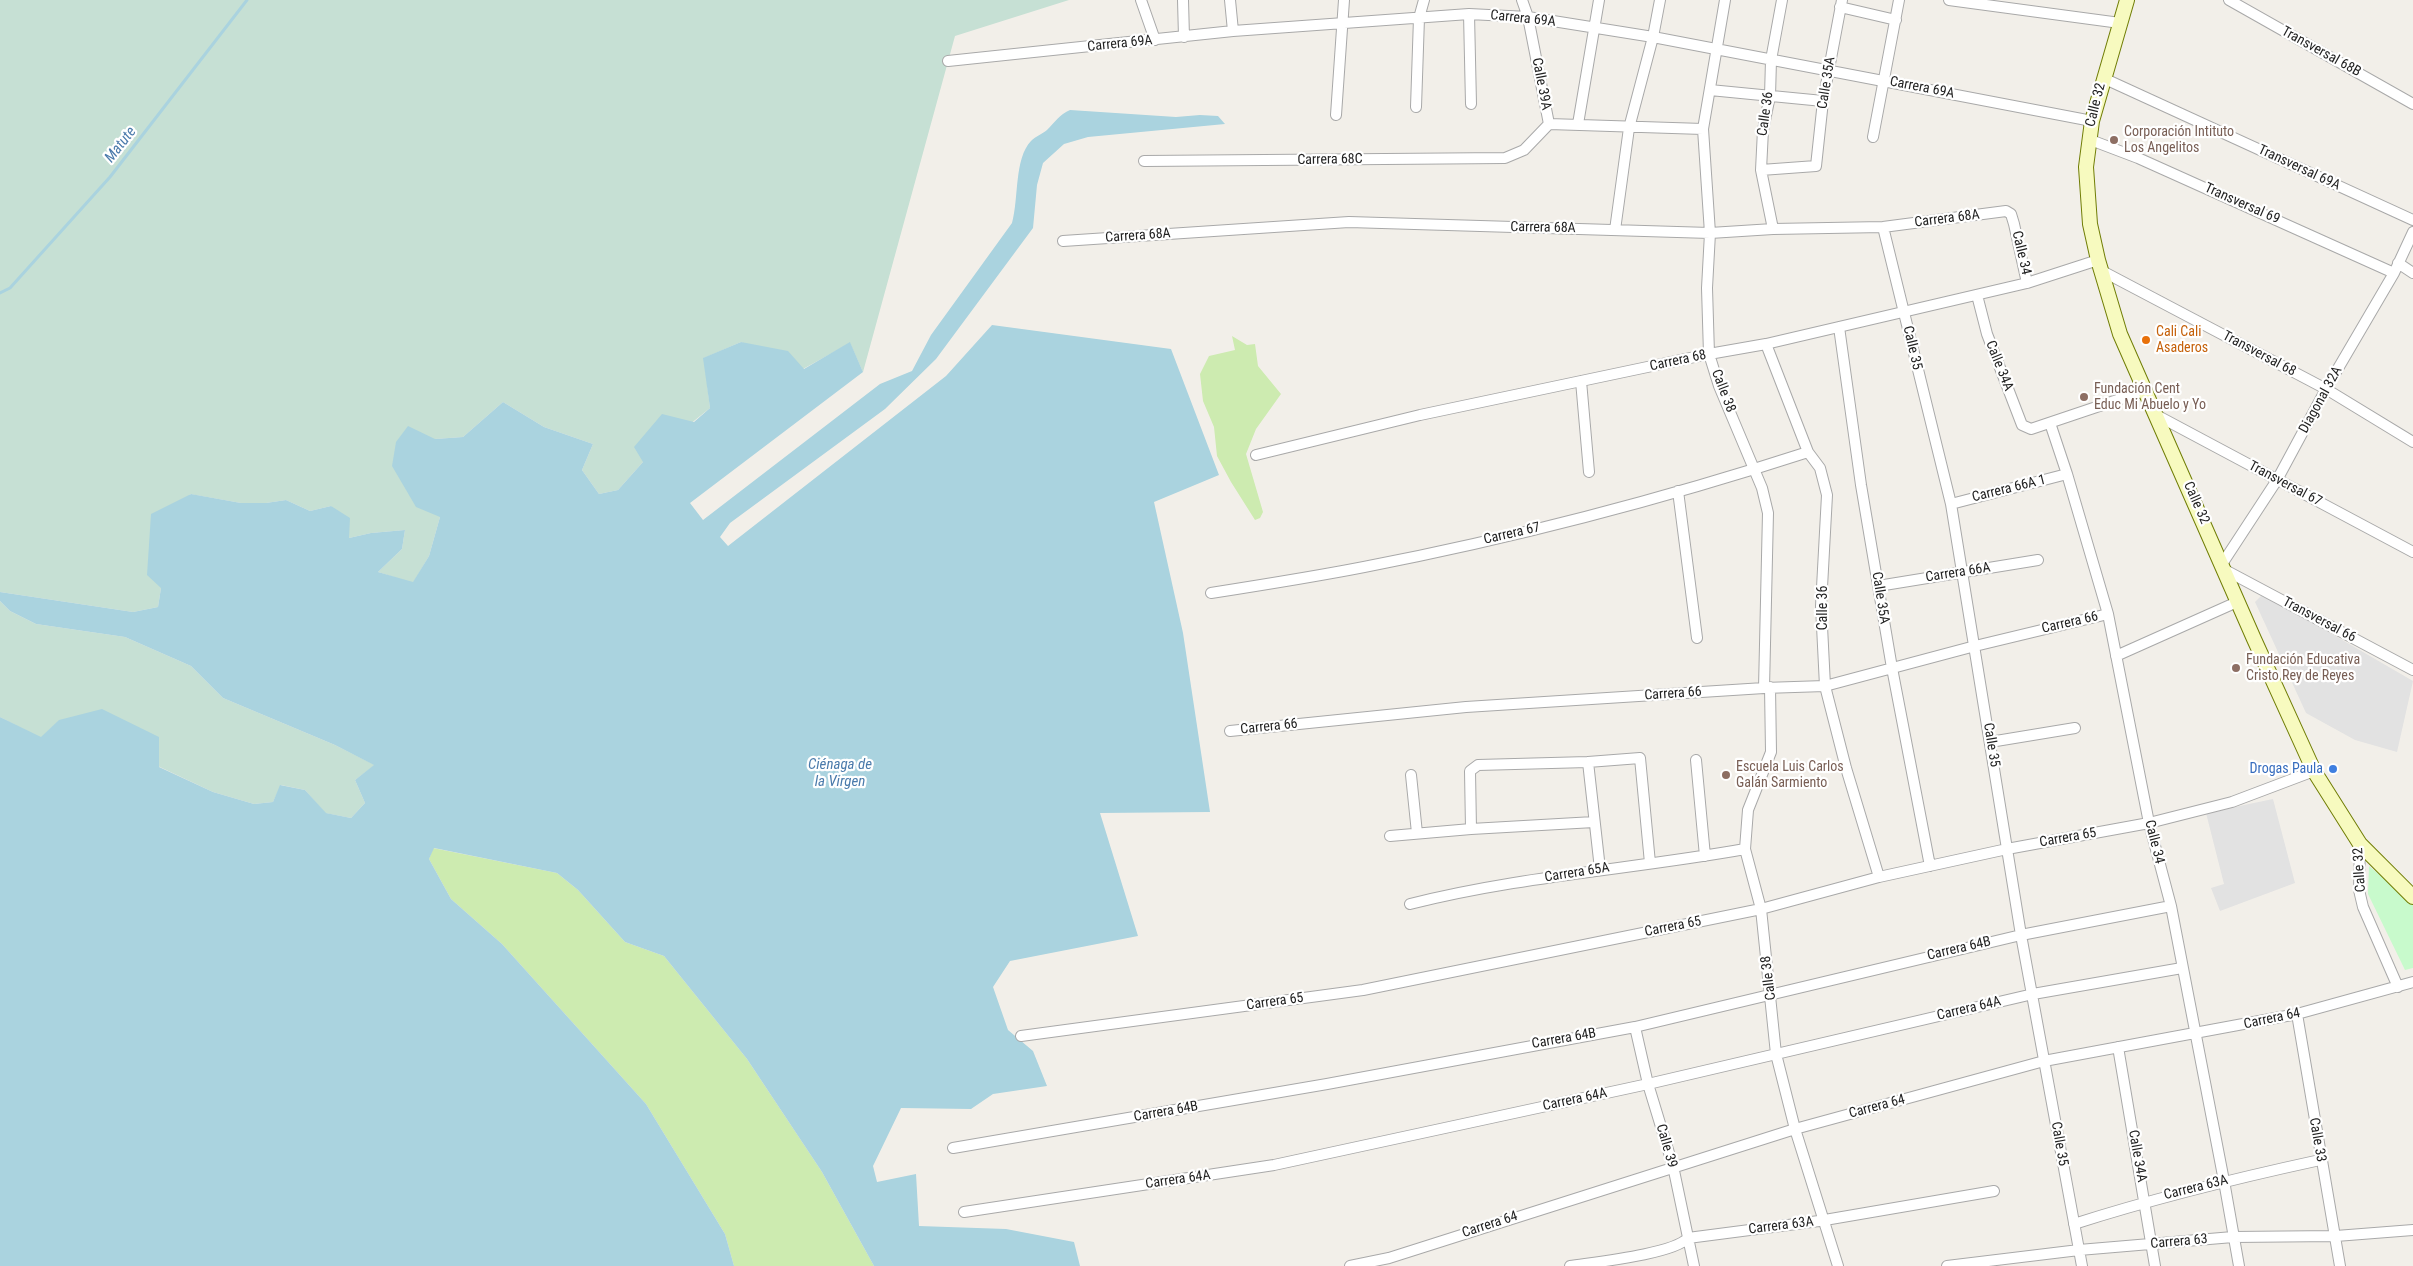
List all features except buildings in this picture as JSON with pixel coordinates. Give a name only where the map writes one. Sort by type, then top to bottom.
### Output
[{"type":"street","points":[[1141,0],[1155,40]]},
{"type":"street","points":[[1183,0],[1184,37]]},
{"type":"street","points":[[1230,0],[1233,31]]},
{"type":"street","points":[[1336,115],[1344,0]]},
{"type":"street","points":[[1416,107],[1419,18],[1424,0]]},
{"type":"street","name":"Calle 39A","points":[[1516,155],[1534,142],[1549,124],[1528,17],[1522,0]]},
{"type":"street","points":[[1578,124],[1600,0]]},
{"type":"street","points":[[1615,230],[1629,128],[1653,37],[1660,0]]},
{"type":"street","name":"Calle 38","points":[[1725,0],[1702,129],[1710,232],[1707,288],[1709,354],[1719,386],[1755,470],[1768,513],[1767,688],[1770,752],[1748,810],[1745,849],[1761,909],[1776,1054],[1795,1129],[1838,1266]]},
{"type":"street","name":"Calle 36","points":[[1773,229],[1761,170],[1763,130],[1770,96],[1771,60],[1782,0]]},
{"type":"street","points":[[1873,137],[1899,0]]},
{"type":"street","points":[[1949,0],[2120,23]]},
{"type":"street","name":"Calle 32","points":[[2127,0],[2103,78],[2088,139],[2086,167],[2088,204],[2090,224],[2100,266],[2120,334],[2147,390],[2237,602],[2314,771],[2360,844],[2360,890],[2363,907],[2398,986]]},
{"type":"street","name":"Transversal 68B","points":[[2229,0],[2413,104]]},
{"type":"street","points":[[1841,4],[1896,20]]},
{"type":"street","name":"Calle 35A","points":[[1761,170],[1816,166],[1823,100],[1841,4]]},
{"type":"street","points":[[1469,14],[1470,104]]},
{"type":"street","name":"Carrera 69A","points":[[948,61],[1233,31],[1341,22],[1469,14],[1528,17],[1717,48],[2092,121]]},
{"type":"street","name":"Transversal 69A","points":[[2103,78],[2413,220]]},
{"type":"street","points":[[1710,90],[1823,100]]},
{"type":"street","points":[[1549,124],[1702,129]]},
{"type":"street","name":"Transversal 69","points":[[2088,139],[2147,162],[2396,268],[2413,273]]},
{"type":"street","name":"Carrera 68C","points":[[1144,161],[1505,158],[1516,155]]},
{"type":"street","name":"Carrera 68A","points":[[1063,241],[1349,222],[1710,232],[1883,227],[2006,211],[2011,214],[2014,224]]},
{"type":"street","name":"Calle 34","points":[[2014,224],[2027,283]]},
{"type":"street","name":"Calle 35","points":[[1883,227],[1951,504],[2022,935],[2082,1266]]},
{"type":"street","name":"Diagonal 32A","points":[[2223,567],[2277,480],[2326,389],[2396,268],[2413,232]]},
{"type":"street","name":"Carrera 68","points":[[1256,455],[1420,415],[1709,354],[1766,344],[2100,266]]},
{"type":"street","name":"Transversal 68","points":[[2100,266],[2326,389],[2413,442]]},
{"type":"street","name":"Calle 34A","points":[[1977,295],[1987,334],[2022,425],[2032,429],[2050,423]]},
{"type":"street","name":"Calle 35A","points":[[1839,327],[1861,485],[1878,586],[1930,866]]},
{"type":"street","name":"Calle 36","points":[[1766,344],[1808,452],[1820,468],[1827,495],[1822,606],[1825,686],[1846,768],[1879,877]]},
{"type":"street","points":[[1581,381],[1589,472]]},
{"type":"street","points":[[2050,423],[2147,390]]},
{"type":"street","name":"Transversal 67","points":[[2158,416],[2413,552]]},
{"type":"street","name":"Calle 34","points":[[2050,423],[2108,614],[2149,824],[2171,906],[2239,1266]]},
{"type":"street","name":"Carrera 67","points":[[1211,593],[1365,567],[1563,523],[1755,470],[1808,452]]},
{"type":"street","name":"Carrera 66A 1","points":[[1951,504],[2067,474]]},
{"type":"street","points":[[1678,491],[1697,638]]},
{"type":"street","name":"Carrera 66A","points":[[1878,586],[2038,560]]},
{"type":"street","name":"Transversal 66","points":[[2223,567],[2413,670]]},
{"type":"street","points":[[2116,656],[2237,602]]},
{"type":"street","name":"Carrera 66","points":[[1230,731],[1466,707],[1825,686],[1975,646],[2108,614]]},
{"type":"street","points":[[1990,742],[2075,728]]},
{"type":"street","points":[[1471,829],[1470,771],[1473,767],[1478,765],[1588,762],[1640,758],[1650,864]]},
{"type":"street","points":[[1696,760],[1705,856]]},
{"type":"street","points":[[1588,762],[1600,869]]},
{"type":"street","name":"Carrera 65","points":[[1021,1036],[1363,990],[1761,909],[1879,877],[2008,848],[2149,824],[2232,802],[2314,771]]},
{"type":"street","points":[[1411,775],[1416,833]]},
{"type":"street","points":[[1390,836],[1594,822]]},
{"type":"street","points":[[2360,844],[2376,863],[2413,897]]},
{"type":"street","name":"Carrera 65A","points":[[1410,904],[1453,893],[1600,869],[1650,864],[1745,849]]},
{"type":"street","name":"Carrera 64B","points":[[953,1148],[1327,1084],[1635,1027],[2022,935],[2171,906]]},
{"type":"street","name":"Carrera 64A","points":[[964,1212],[1274,1165],[1648,1084],[2033,994],[2182,968]]},
{"type":"street","name":"Carrera 64","points":[[1350,1266],[1389,1258],[1673,1166],[1795,1129],[2044,1061],[2297,1014],[2413,982]]},
{"type":"street","name":"Calle 33","points":[[2297,1014],[2320,1160],[2336,1236],[2340,1266]]},
{"type":"street","name":"Calle 39","points":[[1635,1027],[1648,1084],[1673,1166],[1694,1266]]},
{"type":"street","name":"Calle 34A","points":[[2118,1047],[2155,1266]]},
{"type":"street","name":"Carrera 63A","points":[[2074,1224],[2145,1202],[2224,1181],[2320,1160]]},
{"type":"street","name":"Carrera 63A","points":[[1570,1266],[1658,1251],[1683,1243],[1688,1238],[1825,1220],[1994,1191]]},
{"type":"street","name":"Carrera 63","points":[[1947,1266],[2079,1250],[2233,1237],[2336,1236],[2413,1230]]},
{"type":"green space","points":[[0,0],[1069,0],[955,36],[863,372],[850,343],[803,369],[741,342],[704,358],[710,408],[643,462],[618,490],[599,494],[582,470],[593,444],[544,427],[503,402],[463,437],[435,439],[440,517],[429,556],[413,583],[378,572],[402,549],[405,530],[371,533],[349,538],[331,506],[310,511],[286,500],[266,503],[241,503],[190,494],[161,588],[158,607],[133,612],[0,592]]},
{"type":"green space","points":[[1232,336],[1247,345],[1255,344],[1258,366],[1281,394],[1256,429],[1246,454],[1263,512],[1260,518],[1255,520],[1217,456],[1214,427],[1203,401],[1200,374],[1209,356],[1235,350]]},
{"type":"green space","points":[[0,601],[10,611],[36,624],[125,637],[191,666],[223,698],[335,745],[375,765],[355,780],[365,803],[351,818],[325,813],[305,790],[281,785],[273,802],[254,804],[213,792],[60,720],[41,738],[0,717]]},
{"type":"green space","points":[[433,848],[557,873],[578,890],[625,942],[664,956],[747,1059],[822,1172],[874,1266],[734,1266],[725,1234],[646,1104],[502,944],[451,899],[429,859]]},
{"type":"green space","points":[[2369,866],[2413,903],[2413,968],[2405,970],[2368,894]]},
{"type":"shaded area","points":[[2263,594],[2413,681],[2397,752],[2355,740],[2306,713],[2255,602]]},
{"type":"shaded area","points":[[2273,799],[2295,883],[2220,911],[2211,888],[2224,884],[2206,813]]},
{"type":"water","name":"Ciénaga de la Virgen","points":[[1070,110],[1176,117],[1218,116],[1225,124],[1088,137],[1064,144],[1043,163],[1037,185],[1033,228],[936,359],[885,409],[730,523],[720,537],[728,546],[946,376],[992,325],[1171,349],[1219,475],[1154,502],[1183,633],[1210,812],[1100,813],[1138,936],[1010,961],[993,987],[1008,1030],[1033,1051],[1047,1086],[993,1094],[971,1109],[901,1108],[873,1166],[877,1182],[916,1174],[919,1226],[1006,1229],[1074,1242],[1080,1266],[874,1266],[822,1172],[747,1059],[664,956],[625,942],[578,890],[557,873],[434,848],[429,859],[451,899],[502,944],[646,1104],[725,1234],[734,1266],[0,1266],[0,717],[41,737],[59,720],[102,709],[159,737],[159,767],[213,792],[254,804],[273,802],[280,785],[305,790],[326,813],[351,818],[365,803],[355,780],[374,765],[335,745],[223,698],[191,666],[125,637],[36,624],[10,611],[0,601],[0,592],[133,612],[158,607],[161,588],[147,575],[151,514],[191,494],[241,503],[266,503],[286,500],[310,511],[331,506],[350,518],[349,538],[371,533],[405,530],[402,549],[378,572],[413,582],[429,556],[440,517],[416,507],[392,466],[396,442],[408,426],[435,439],[463,437],[503,402],[544,427],[593,444],[582,470],[599,494],[618,490],[643,462],[634,447],[662,414],[694,422],[710,408],[703,358],[741,342],[788,351],[804,369],[850,342],[863,372],[690,503],[703,520],[880,384],[912,371],[931,335],[1012,223],[1019,168],[1026,149],[1033,139],[1047,130],[1060,116]]},
{"type":"waterway","name":"Matute","points":[[0,293],[10,288],[110,177],[247,0]]},
{"type":"place","name":"Corporación Intituto Los Angelitos","points":[[2114,140]]},
{"type":"place","name":"Cali Cali Asaderos","points":[[2146,340]]},
{"type":"place","name":"Fundación Cent Educ Mi Abuelo y Yo","points":[[2084,397]]},
{"type":"place","name":"Fundación Educativa Cristo Rey de Reyes","points":[[2236,668]]},
{"type":"place","name":"Drogas Paula","points":[[2333,769]]},
{"type":"place","name":"Escuela Luis Carlos Galán Sarmiento","points":[[1726,775]]}]
